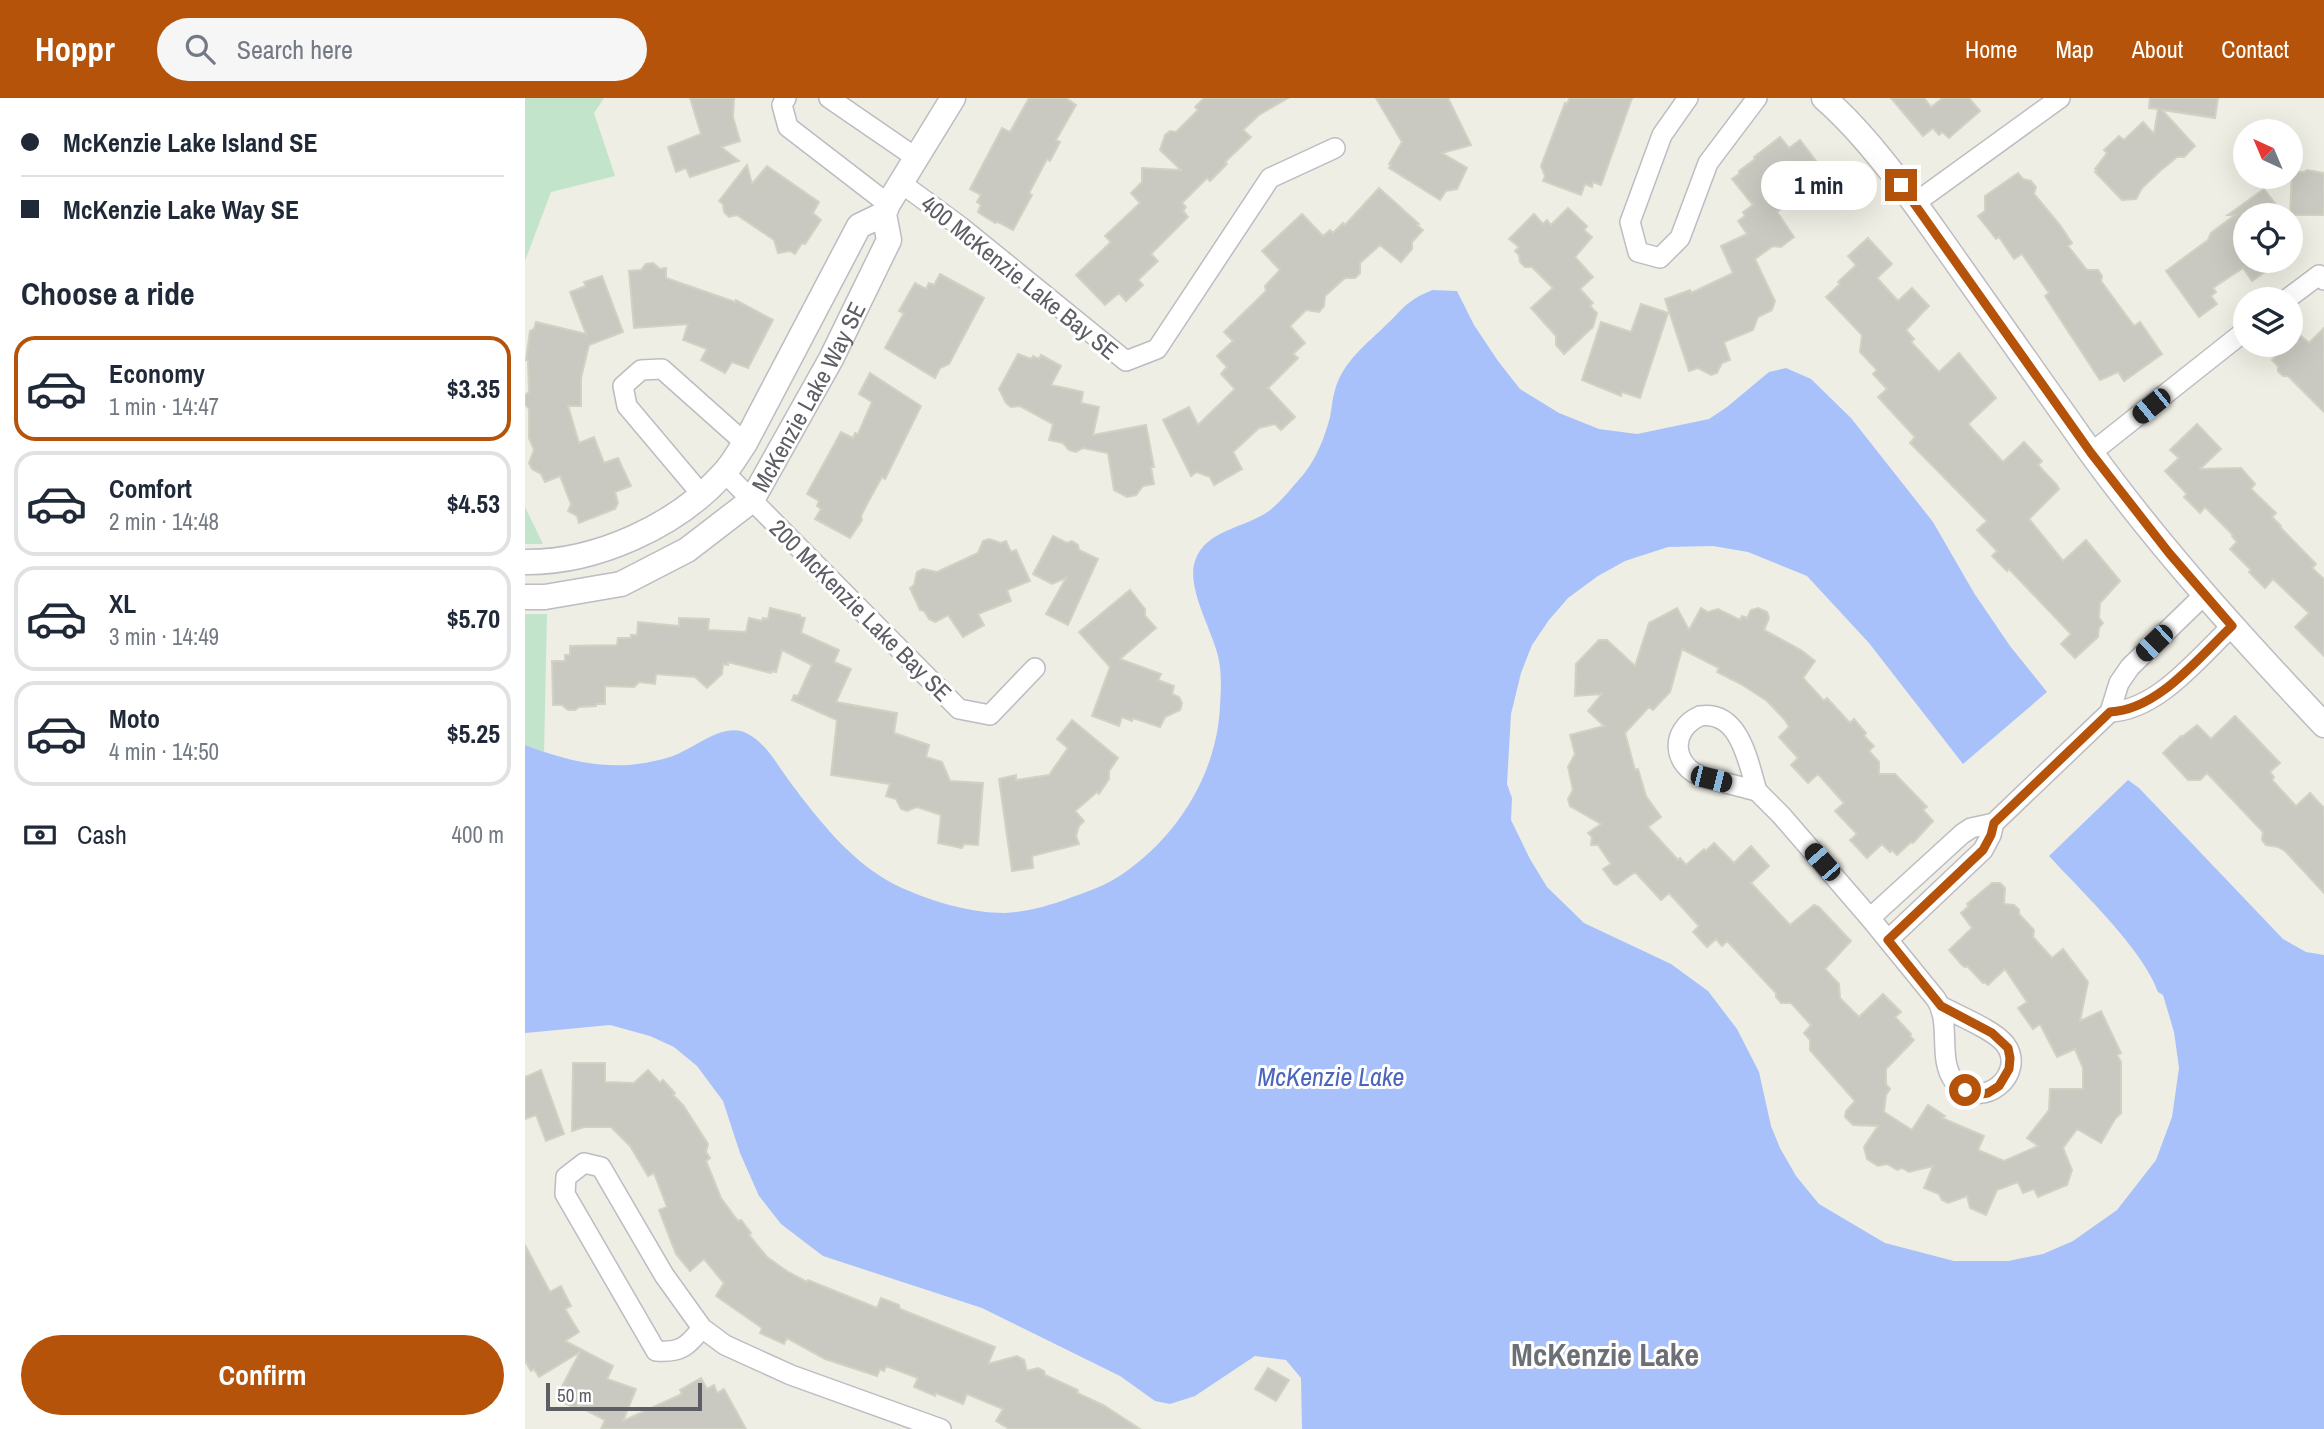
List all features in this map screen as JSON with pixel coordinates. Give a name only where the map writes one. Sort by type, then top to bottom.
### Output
[{"type":"street","points":[[786,98],[782,105],[787,127],[886,209]]},
{"type":"street","points":[[829,98],[915,157]]},
{"type":"street","name":"McKenzie Lake Way SE","points":[[525,562],[541,562],[606,549],[661,524],[702,495],[725,473],[745,443],[859,226],[886,209],[953,98]]},
{"type":"street","points":[[1688,98],[1663,135],[1630,222],[1637,252],[1660,258],[1680,238],[1708,163],[1757,98]]},
{"type":"street","points":[[1824,98],[1843,114],[1915,203],[2091,453],[2204,596],[2324,724]]},
{"type":"street","points":[[1915,203],[2060,98]]},
{"type":"street","name":"400 McKenzie Lake Bay SE","points":[[901,183],[961,227],[1126,361],[1157,349],[1270,178],[1335,148]]},
{"type":"street","name":"McKenzie Lake Way SE","points":[[525,597],[545,597],[621,584],[687,550],[752,500],[831,359],[889,240],[886,209]]},
{"type":"street","points":[[2303,287],[2319,275],[2324,280]]},
{"type":"street","points":[[2091,453],[2233,341]]},
{"type":"street","points":[[702,495],[627,406],[623,386],[641,370],[661,369],[745,443]]},
{"type":"street","name":"200 McKenzie Lake Bay SE","points":[[725,473],[959,709],[990,715],[1035,668]]},
{"type":"street","points":[[1888,940],[1983,850],[1994,823],[2110,712],[2119,683],[2130,667],[2204,596]]},
{"type":"street","points":[[2110,712],[2127,710],[2151,701],[2232,626]]},
{"type":"street","points":[[1757,791],[1703,777],[1689,770],[1678,746],[1679,736],[1686,724],[1706,715],[1727,723],[1741,743],[1757,791],[1870,918],[1941,1006],[1992,1033],[2004,1043],[2010,1053],[2007,1075],[1999,1086],[1988,1093],[1975,1093],[1961,1087],[1952,1079],[1941,1006]]},
{"type":"street","points":[[1870,918],[1962,834],[1977,826],[1994,823]]},
{"type":"street","points":[[702,1328],[688,1346],[670,1352],[656,1350],[565,1194],[566,1177],[583,1163],[601,1167],[664,1275],[702,1328],[725,1345],[791,1375],[935,1428]]},
{"type":"green space","points":[[525,98],[604,98],[594,113],[615,176],[551,192],[525,261]]},
{"type":"green space","points":[[525,507],[543,544],[525,544]]},
{"type":"green space","points":[[525,614],[547,614],[544,752],[525,745]]},
{"type":"water","name":"McKenzie Lake","points":[[1432,290],[1457,291],[1474,325],[1520,389],[1559,413],[1599,429],[1637,434],[1709,419],[1769,372],[1786,368],[1811,379],[1851,418],[1933,522],[1974,593],[2010,646],[2047,692],[1963,764],[1869,643],[1807,576],[1748,552],[1713,546],[1668,547],[1625,561],[1598,576],[1568,598],[1532,645],[1521,673],[1511,714],[1507,784],[1512,798],[1511,820],[1530,859],[1547,887],[1584,923],[1671,964],[1708,991],[1737,1029],[1759,1072],[1771,1126],[1780,1148],[1796,1176],[1819,1204],[1885,1243],[1954,1261],[2008,1261],[2043,1254],[2073,1241],[2117,1210],[2156,1160],[2172,1117],[2179,1068],[2174,1032],[2163,995],[2158,992],[2150,975],[2125,939],[2049,856],[2128,780],[2139,788],[2283,939],[2306,952],[2324,955],[2324,1429],[1302,1429],[1301,1378],[1286,1360],[1255,1356],[1195,1396],[1170,1404],[1155,1401],[1120,1376],[982,1308],[823,1256],[781,1224],[759,1196],[740,1153],[723,1101],[697,1066],[674,1047],[650,1036],[610,1025],[525,1033],[525,745],[576,761],[628,765],[670,757],[719,733],[738,731],[748,734],[766,749],[826,828],[854,856],[902,888],[966,909],[1005,913],[1045,906],[1102,886],[1135,865],[1155,848],[1188,806],[1201,783],[1217,732],[1221,675],[1215,646],[1194,583],[1193,571],[1200,551],[1216,536],[1269,511],[1287,494],[1308,469],[1319,448],[1330,417],[1335,390],[1344,370],[1406,305]]},
{"type":"building","points":[[690,98],[734,98],[733,117],[740,141],[721,147],[739,161],[690,177],[686,168],[676,172],[668,147],[701,134]]},
{"type":"building","points":[[1029,98],[1066,98],[1076,105],[1056,140],[1060,142],[1050,161],[1047,159],[1029,193],[1032,195],[1013,230],[978,212],[981,205],[977,202],[981,195],[970,189],[1002,128],[1010,132]]},
{"type":"building","points":[[1204,98],[1288,98],[1259,115],[1243,130],[1251,137],[1210,181],[1207,178],[1182,203],[1186,207],[1183,211],[1188,217],[1151,254],[1158,261],[1138,280],[1143,285],[1126,301],[1119,293],[1105,305],[1076,275],[1111,242],[1105,236],[1140,203],[1131,193],[1142,182],[1142,168],[1181,170],[1160,150],[1165,135],[1170,131],[1176,132],[1198,110],[1195,107]]},
{"type":"building","points":[[1376,98],[1448,98],[1471,145],[1442,153],[1467,168],[1457,189],[1446,191],[1440,200],[1389,168],[1402,142]]},
{"type":"building","points":[[1570,98],[1632,98],[1601,185],[1593,182],[1592,187],[1585,184],[1581,195],[1543,181],[1545,176],[1541,166],[1565,103],[1567,104]]},
{"type":"building","points":[[1891,98],[1924,98],[1931,107],[1943,98],[1969,98],[1980,111],[1949,138],[1942,132],[1939,135],[1933,128],[1923,136]]},
{"type":"building","points":[[2150,98],[2218,98],[2215,118],[2162,110],[2195,146],[2184,157],[2177,157],[2160,171],[2142,188],[2136,199],[2122,200],[2095,169],[2107,153],[2104,150],[2119,136],[2124,140],[2143,122],[2154,134],[2158,109],[2149,108]]},
{"type":"building","points":[[1780,137],[1789,148],[1800,140],[1826,174],[1814,190],[1807,190],[1777,212],[1794,237],[1781,247],[1773,246],[1755,259],[1775,301],[1772,310],[1758,317],[1753,330],[1724,342],[1730,360],[1722,363],[1717,373],[1711,375],[1698,368],[1689,371],[1665,299],[1690,290],[1691,293],[1733,273],[1721,246],[1747,234],[1738,221],[1745,216],[1743,212],[1753,205],[1732,179]]},
{"type":"building","points":[[747,165],[752,184],[767,166],[819,202],[813,213],[821,220],[795,254],[790,251],[778,253],[774,240],[737,215],[729,217],[724,212],[723,204],[719,201]]},
{"type":"building","points":[[2307,170],[2324,173],[2324,215],[2303,215],[2303,203],[2291,203],[2291,189],[2303,189],[2304,172]]},
{"type":"building","points":[[2018,173],[2036,187],[2034,194],[2060,225],[2072,243],[2068,246],[2087,270],[2098,270],[2102,276],[2101,281],[2134,326],[2140,322],[2162,354],[2124,381],[2118,372],[2100,380],[2045,296],[2049,293],[2022,254],[2014,259],[1999,237],[1996,239],[1978,216],[1985,211],[1985,196]]},
{"type":"building","points":[[1379,188],[1423,230],[1412,242],[1412,249],[1401,262],[1380,245],[1360,263],[1360,273],[1355,278],[1345,278],[1325,296],[1324,306],[1319,312],[1306,310],[1290,326],[1305,343],[1293,354],[1298,358],[1268,388],[1295,417],[1281,430],[1275,424],[1259,428],[1233,452],[1242,469],[1214,485],[1210,477],[1197,472],[1191,476],[1163,420],[1189,407],[1198,425],[1235,389],[1221,374],[1227,367],[1217,356],[1233,341],[1224,332],[1266,291],[1265,286],[1280,270],[1262,251],[1302,214],[1323,236],[1330,230],[1333,233],[1343,223],[1345,225]]},
{"type":"building","points":[[2264,189],[2275,203],[2245,203]]},
{"type":"building","points":[[1568,208],[1587,226],[1584,230],[1592,237],[1575,257],[1593,277],[1580,289],[1593,303],[1590,306],[1597,313],[1593,327],[1564,354],[1556,345],[1556,336],[1531,308],[1553,288],[1532,267],[1525,267],[1520,262],[1515,251],[1519,247],[1509,239],[1534,214],[1543,224],[1547,220],[1551,225]]},
{"type":"building","points":[[2233,216],[2233,273],[2236,273],[2213,288],[2216,292],[2211,296],[2217,304],[2199,317],[2166,271],[2208,240],[2211,233]]},
{"type":"building","points":[[1868,238],[1892,264],[1877,278],[1898,301],[1912,288],[1929,306],[1906,330],[1914,339],[1911,342],[1939,372],[1959,353],[1996,398],[1968,424],[2003,462],[2024,442],[2042,461],[2038,465],[2057,485],[2059,489],[2029,519],[2063,561],[2086,540],[2120,581],[2100,603],[2099,618],[2103,623],[2098,637],[2075,658],[2061,644],[2071,634],[2009,569],[2007,571],[1992,556],[1997,551],[1977,530],[1987,521],[1910,443],[1915,437],[1878,397],[1887,389],[1873,374],[1877,370],[1860,352],[1862,335],[1826,297],[1856,265],[1848,256]]},
{"type":"building","points":[[653,263],[660,269],[666,268],[666,278],[735,302],[736,300],[773,320],[748,368],[732,362],[725,373],[701,360],[707,349],[683,340],[688,324],[634,328],[629,271],[641,270],[646,264]]},
{"type":"building","points":[[2246,273],[2263,273],[2252,281]]},
{"type":"building","points":[[940,274],[984,298],[949,364],[940,368],[935,378],[885,348],[904,313],[899,311],[915,283],[926,289],[929,283],[934,285]]},
{"type":"building","points":[[602,276],[623,332],[589,345],[581,378],[581,406],[568,406],[579,443],[594,437],[604,463],[618,458],[631,486],[615,492],[618,503],[615,509],[579,523],[577,516],[568,511],[571,504],[560,476],[545,482],[529,463],[534,450],[529,438],[529,409],[525,404],[525,395],[529,392],[526,360],[530,331],[534,329],[536,322],[586,334],[570,292],[586,286],[584,282]]},
{"type":"building","points":[[1641,304],[1668,313],[1640,398],[1622,392],[1621,396],[1582,380],[1601,322],[1631,332]]},
{"type":"building","points":[[2324,328],[2324,412],[2288,376],[2283,376],[2278,371],[2278,366],[2272,360],[2275,357],[2303,357],[2303,338],[2309,343]]},
{"type":"building","points":[[1018,354],[1031,359],[1033,356],[1039,359],[1041,355],[1061,366],[1051,385],[1083,392],[1081,403],[1099,407],[1093,435],[1146,425],[1154,467],[1151,467],[1154,484],[1143,486],[1136,495],[1127,497],[1114,490],[1108,453],[1083,448],[1076,452],[1069,450],[1063,443],[1049,440],[1053,424],[1020,406],[1011,407],[1006,403],[999,389]]},
{"type":"building","points":[[870,373],[921,406],[885,479],[882,477],[861,516],[862,520],[850,538],[815,519],[821,509],[817,506],[819,501],[807,494],[841,432],[853,438],[855,433],[858,434],[872,402],[859,394]]},
{"type":"building","points":[[2197,424],[2221,449],[2200,469],[2241,468],[2255,484],[2251,489],[2276,513],[2272,517],[2316,564],[2312,568],[2324,579],[2324,656],[2295,627],[2309,613],[2273,579],[2265,588],[2230,549],[2237,542],[2233,535],[2205,507],[2200,513],[2184,497],[2187,494],[2165,471],[2179,458],[2170,450]]},
{"type":"building","points":[[1053,536],[1067,543],[1072,541],[1078,545],[1079,550],[1098,559],[1068,625],[1046,614],[1066,578],[1052,584],[1033,574]]},
{"type":"building","points":[[989,539],[1001,543],[1006,541],[1011,552],[1016,550],[1030,581],[1007,590],[1011,601],[978,614],[984,625],[963,637],[948,615],[935,622],[929,619],[924,611],[920,610],[910,588],[914,585],[917,572],[923,569],[937,572],[978,553],[983,541]]},
{"type":"building","points":[[1130,590],[1145,609],[1145,616],[1156,628],[1120,659],[1161,674],[1158,680],[1174,686],[1172,694],[1179,697],[1182,703],[1180,710],[1165,717],[1160,727],[1122,717],[1119,726],[1092,716],[1110,667],[1079,632]]},
{"type":"building","points":[[770,608],[805,618],[801,633],[839,650],[834,662],[851,669],[836,702],[897,713],[894,733],[929,745],[926,757],[942,762],[950,781],[983,783],[978,845],[964,844],[962,848],[938,843],[941,815],[917,807],[907,811],[901,809],[896,799],[886,796],[890,784],[831,775],[837,720],[792,700],[794,695],[798,696],[812,665],[782,650],[776,672],[728,662],[728,665],[723,664],[722,674],[707,688],[695,677],[656,674],[655,684],[639,682],[634,687],[605,686],[605,704],[579,707],[575,710],[553,705],[552,661],[565,661],[565,655],[570,655],[570,646],[617,645],[618,638],[637,635],[638,622],[679,626],[679,618],[709,619],[708,630],[746,632],[749,618],[762,621],[763,618],[768,619]]},
{"type":"building","points":[[1677,608],[1689,630],[1701,608],[1708,612],[1718,609],[1740,620],[1742,616],[1747,618],[1751,610],[1758,608],[1767,612],[1769,618],[1764,630],[1801,650],[1815,661],[1803,678],[1824,701],[1827,698],[1850,723],[1854,719],[1874,746],[1869,751],[1879,762],[1879,774],[1895,774],[1927,807],[1923,810],[1933,821],[1913,843],[1897,855],[1882,844],[1867,858],[1850,840],[1857,834],[1835,811],[1844,803],[1818,774],[1808,783],[1791,765],[1798,758],[1779,737],[1789,727],[1785,720],[1767,701],[1717,672],[1719,668],[1682,649],[1670,692],[1653,710],[1649,707],[1625,733],[1635,770],[1638,769],[1646,796],[1661,817],[1648,827],[1678,860],[1680,858],[1686,865],[1714,843],[1734,863],[1751,846],[1769,866],[1751,883],[1790,925],[1814,905],[1819,907],[1851,941],[1825,969],[1839,984],[1840,998],[1859,1017],[1883,994],[1901,1012],[1895,1017],[1914,1040],[1886,1069],[1886,1084],[1890,1089],[1886,1095],[1884,1112],[1912,1130],[1928,1105],[1945,1116],[1942,1118],[1984,1136],[1978,1150],[2004,1161],[2038,1146],[2027,1138],[2049,1110],[2050,1089],[2083,1089],[2083,1068],[2075,1049],[2057,1057],[2040,1024],[2033,1029],[2018,1008],[2027,1002],[2005,969],[1988,985],[1967,966],[1962,965],[1949,950],[1972,928],[1961,913],[1969,906],[1967,904],[1992,883],[2000,883],[2005,888],[2004,904],[2014,905],[2019,910],[2019,914],[2034,930],[2033,937],[2052,958],[2063,949],[2088,982],[2080,1021],[2101,1011],[2121,1053],[2117,1055],[2121,1062],[2121,1113],[2101,1143],[2077,1129],[2063,1148],[2072,1170],[2067,1185],[2038,1197],[2034,1189],[2023,1193],[2018,1182],[1997,1190],[1986,1215],[1970,1208],[1967,1196],[1948,1203],[1942,1200],[1939,1194],[1924,1188],[1933,1166],[1909,1172],[1902,1168],[1897,1170],[1887,1164],[1878,1166],[1867,1159],[1864,1147],[1878,1126],[1853,1125],[1845,1117],[1846,1111],[1855,1101],[1810,1050],[1810,1040],[1804,1033],[1811,1025],[1791,1003],[1781,1003],[1776,993],[1727,941],[1722,946],[1716,939],[1707,947],[1693,932],[1699,926],[1669,893],[1661,900],[1635,872],[1617,885],[1614,884],[1603,869],[1611,864],[1598,845],[1591,845],[1592,837],[1588,833],[1601,824],[1570,806],[1568,799],[1573,790],[1568,767],[1575,754],[1570,735],[1604,726],[1588,711],[1602,694],[1575,696],[1576,664],[1599,640],[1607,640],[1635,666],[1649,623]]},
{"type":"building","points":[[2235,716],[2280,763],[2270,772],[2274,777],[2272,780],[2296,806],[2310,793],[2324,808],[2324,893],[2285,851],[2266,845],[2262,840],[2263,832],[2207,773],[2200,780],[2188,780],[2163,753],[2197,725],[2211,739]]},
{"type":"building","points":[[1072,720],[1118,758],[1099,794],[1097,792],[1075,811],[1084,821],[1076,836],[1079,844],[1032,856],[1033,868],[1012,871],[999,779],[1016,775],[1016,780],[1049,775],[1068,748],[1057,739]]},
{"type":"building","points":[[573,1063],[605,1063],[605,1082],[634,1083],[648,1070],[660,1083],[663,1080],[675,1093],[673,1095],[683,1105],[708,1144],[706,1152],[710,1158],[706,1161],[721,1198],[738,1221],[741,1220],[767,1257],[788,1272],[807,1282],[808,1280],[877,1308],[881,1298],[899,1305],[900,1309],[995,1347],[988,1364],[1017,1356],[1024,1360],[1027,1371],[1038,1368],[1044,1371],[1045,1375],[1078,1390],[1077,1393],[1103,1405],[1140,1429],[1009,1429],[996,1421],[1003,1409],[967,1394],[963,1404],[936,1393],[935,1396],[914,1387],[918,1378],[886,1366],[884,1371],[880,1369],[877,1376],[825,1359],[787,1338],[784,1344],[760,1333],[762,1328],[716,1296],[724,1283],[704,1259],[690,1271],[676,1254],[659,1210],[667,1207],[654,1173],[648,1176],[630,1146],[611,1127],[584,1127],[572,1131]]},
{"type":"building","points":[[541,1070],[564,1134],[546,1141],[536,1115],[525,1119],[525,1077]]},
{"type":"building","points":[[525,1245],[550,1292],[561,1286],[571,1306],[565,1309],[579,1332],[565,1341],[613,1366],[607,1379],[636,1389],[623,1421],[682,1394],[680,1390],[701,1378],[707,1389],[714,1385],[717,1393],[724,1389],[746,1429],[601,1429],[605,1420],[578,1406],[576,1409],[563,1402],[564,1399],[557,1396],[580,1352],[539,1377],[525,1361]]},
{"type":"building","points":[[1268,1368],[1289,1380],[1276,1401],[1255,1389]]},
{"type":"district","name":"McKenzie Lake","points":[[1605,1354]]},
{"type":"route","points":[[1901,185],[2091,453],[2204,596],[2232,626],[2151,701],[2120,712],[2110,712],[1994,823],[1983,850],[1888,940],[1941,1006],[1992,1033],[2008,1048],[2009,1069],[1999,1086],[1981,1094],[1965,1090]]}]
